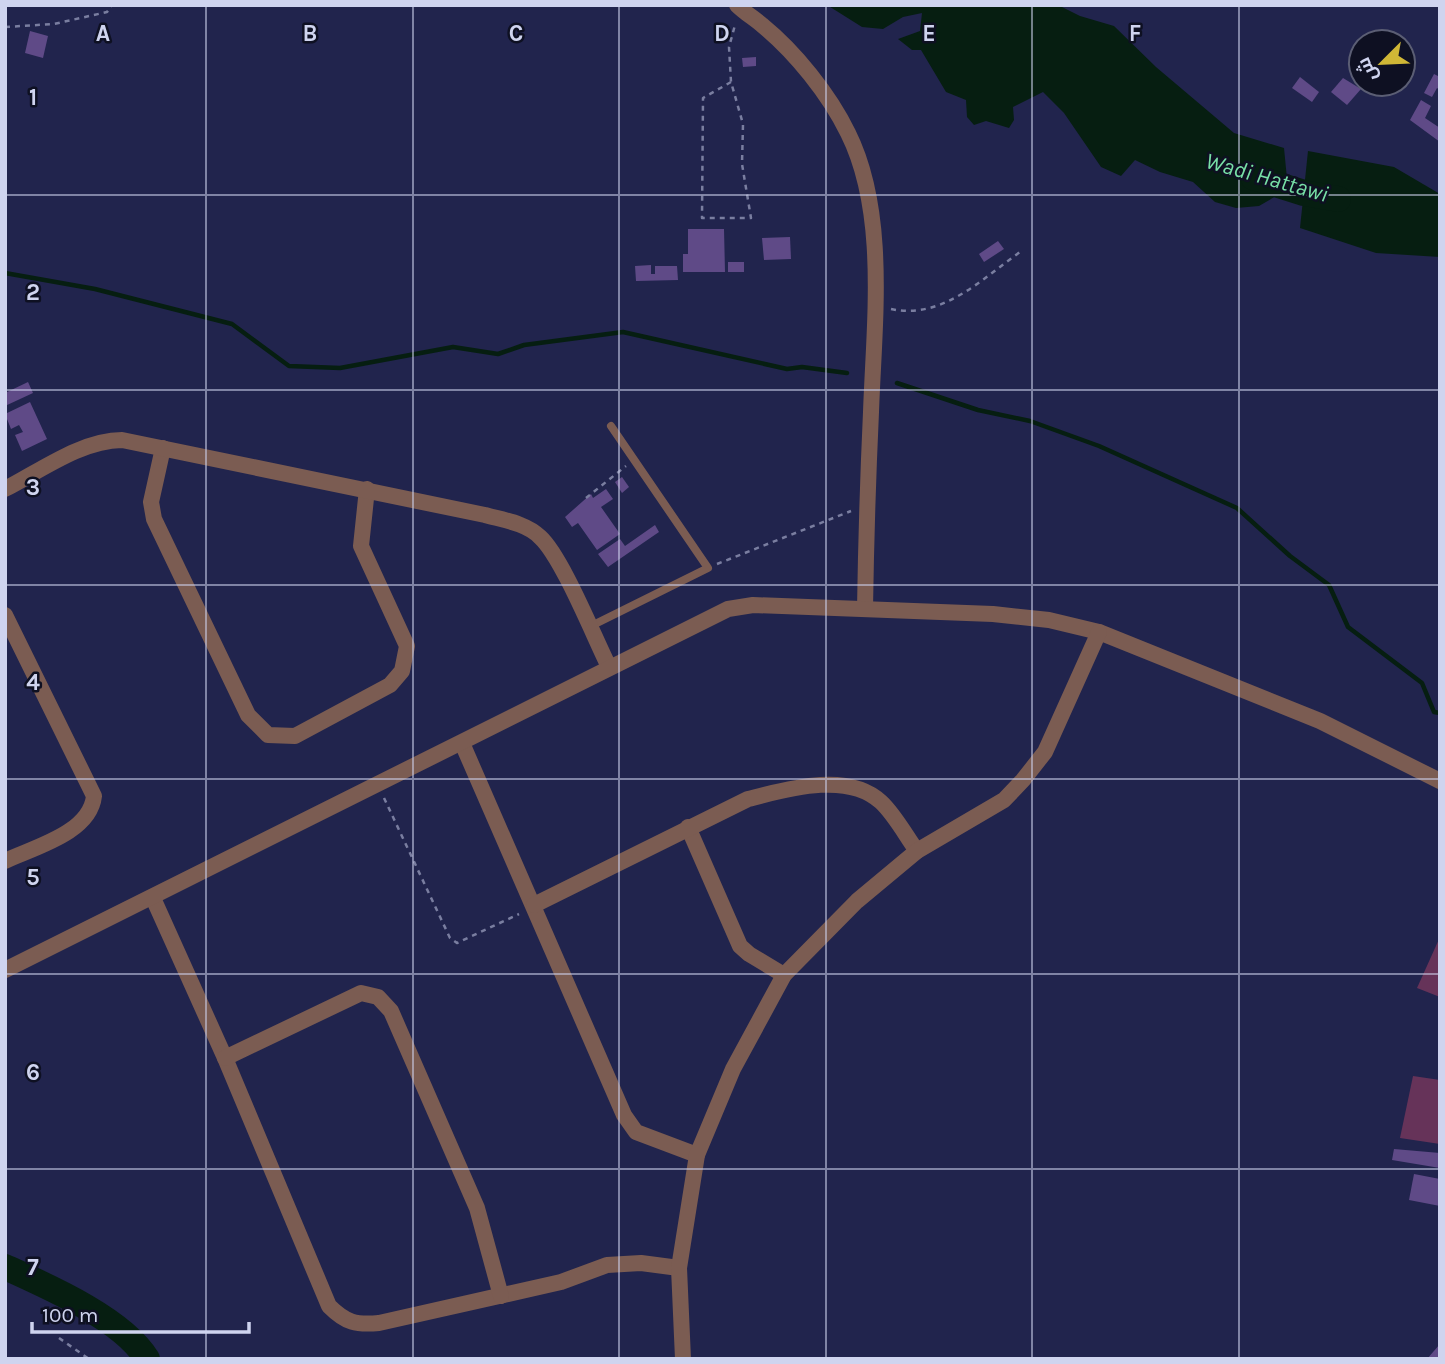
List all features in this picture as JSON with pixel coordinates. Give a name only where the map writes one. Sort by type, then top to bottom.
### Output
[{"type":"street","points":[[738,6],[763,25],[797,60],[848,132],[866,180],[873,232],[874,305],[865,609]]},
{"type":"street","points":[[5,489],[106,440],[122,440],[485,515],[522,526],[541,537],[557,561],[610,667]]},
{"type":"street","points":[[163,448],[151,502],[154,519],[248,715],[268,735],[295,736],[390,685],[402,671],[407,646],[361,546],[366,489]]},
{"type":"street","points":[[5,970],[727,609],[753,605],[993,614],[1049,620],[1099,632],[1320,721],[1440,781]]},
{"type":"street","points":[[5,615],[94,796],[92,808],[81,823],[5,861]]},
{"type":"street","points":[[683,1359],[678,1268],[697,1155],[733,1069],[784,975],[857,901],[917,851],[1004,800],[1023,780],[1045,752],[1099,632]]},
{"type":"street","points":[[461,743],[534,905],[612,1090],[636,1132],[697,1155]]},
{"type":"street","points":[[534,905],[748,799],[778,792],[839,785],[862,788],[882,802],[917,851]]},
{"type":"street","points":[[688,827],[740,946],[784,975]]},
{"type":"street","points":[[153,898],[225,1058],[325,1297],[341,1319],[354,1325],[379,1323],[561,1282],[607,1265],[641,1262],[678,1268]]},
{"type":"street","points":[[225,1058],[360,993],[378,997],[391,1010],[477,1208],[501,1296]]},
{"type":"lane","points":[[589,627],[708,568],[611,426]]},
{"type":"path","points":[[5,27],[54,24],[107,12],[112,5]]},
{"type":"path","points":[[731,82],[704,98],[702,218],[751,218],[742,163],[743,124],[731,82],[729,47],[738,6]]},
{"type":"path","points":[[874,305],[907,313],[937,308],[1020,252]]},
{"type":"path","points":[[586,498],[635,460]]},
{"type":"path","points":[[708,568],[866,505]]},
{"type":"path","points":[[378,785],[450,937],[457,943],[534,905]]},
{"type":"path","points":[[59,1338],[89,1359]]},
{"type":"shaded area","points":[[1440,937],[1440,997],[1417,988]]},
{"type":"shaded area","points":[[1413,1076],[1440,1080],[1440,1144],[1400,1138]]},
{"type":"water","points":[[827,5],[1058,5],[1080,16],[1114,26],[1156,67],[1234,133],[1284,148],[1288,189],[1259,206],[1236,208],[1215,202],[1193,182],[1160,172],[1135,160],[1121,176],[1101,167],[1064,113],[1043,92],[1013,107],[1014,120],[1009,128],[986,121],[974,125],[967,117],[966,100],[946,92],[921,50],[912,50],[898,39],[920,31],[922,13],[903,17],[883,29],[862,27]]},
{"type":"water","points":[[1308,151],[1394,167],[1440,194],[1440,257],[1376,253],[1300,228]]},
{"type":"building","points":[[30,31],[48,36],[43,58],[25,53]]},
{"type":"building","points":[[756,57],[756,66],[743,67],[742,58]]},
{"type":"building","points":[[1434,74],[1440,77],[1440,90],[1437,88],[1432,97],[1424,93]]},
{"type":"building","points":[[1300,77],[1319,92],[1312,102],[1292,88]]},
{"type":"building","points":[[1343,78],[1347,80],[1347,98],[1353,98],[1347,105],[1331,92]]},
{"type":"building","points":[[1421,100],[1431,106],[1425,118],[1440,128],[1440,142],[1410,120]]},
{"type":"building","points":[[688,229],[724,229],[725,272],[683,272],[683,254],[688,254]]},
{"type":"building","points":[[790,237],[791,259],[764,260],[762,238]]},
{"type":"building","points":[[998,241],[1004,249],[984,262],[979,254]]},
{"type":"building","points":[[728,262],[744,262],[744,272],[728,272]]},
{"type":"building","points":[[651,265],[651,274],[655,274],[655,266],[677,266],[678,280],[636,281],[635,266]]},
{"type":"building","points":[[28,382],[33,393],[5,406],[5,393]]},
{"type":"building","points":[[30,402],[47,439],[22,451],[15,435],[23,432],[19,425],[11,429],[5,414]]},
{"type":"building","points":[[622,477],[629,487],[622,493],[615,482]]},
{"type":"building","points":[[606,489],[613,499],[601,507],[620,534],[597,550],[578,523],[572,527],[565,517],[591,494],[593,498]]},
{"type":"building","points":[[655,525],[659,532],[608,567],[598,554],[620,539],[625,546]]},
{"type":"building","points":[[1394,1149],[1440,1153],[1440,1168],[1392,1160]]},
{"type":"building","points":[[1414,1174],[1440,1179],[1440,1206],[1409,1200]]},
{"type":"building","points":[[1440,1344],[1440,1359],[1427,1359]]},
{"type":"waterway","name":"Wadi Hattawi","points":[[1253,177],[1304,193],[1338,199]]},
{"type":"waterway","points":[[5,273],[95,289],[232,324],[289,366],[340,368],[453,347],[498,354],[524,345],[623,332],[787,369],[802,367],[847,373]]},
{"type":"waterway","points":[[897,383],[978,410],[1030,421],[1099,446],[1237,508],[1290,556],[1329,585],[1348,627],[1422,683],[1434,712],[1440,713]]},
{"type":"waterway","points":[[5,1267],[103,1317],[136,1344],[147,1359]]}]
